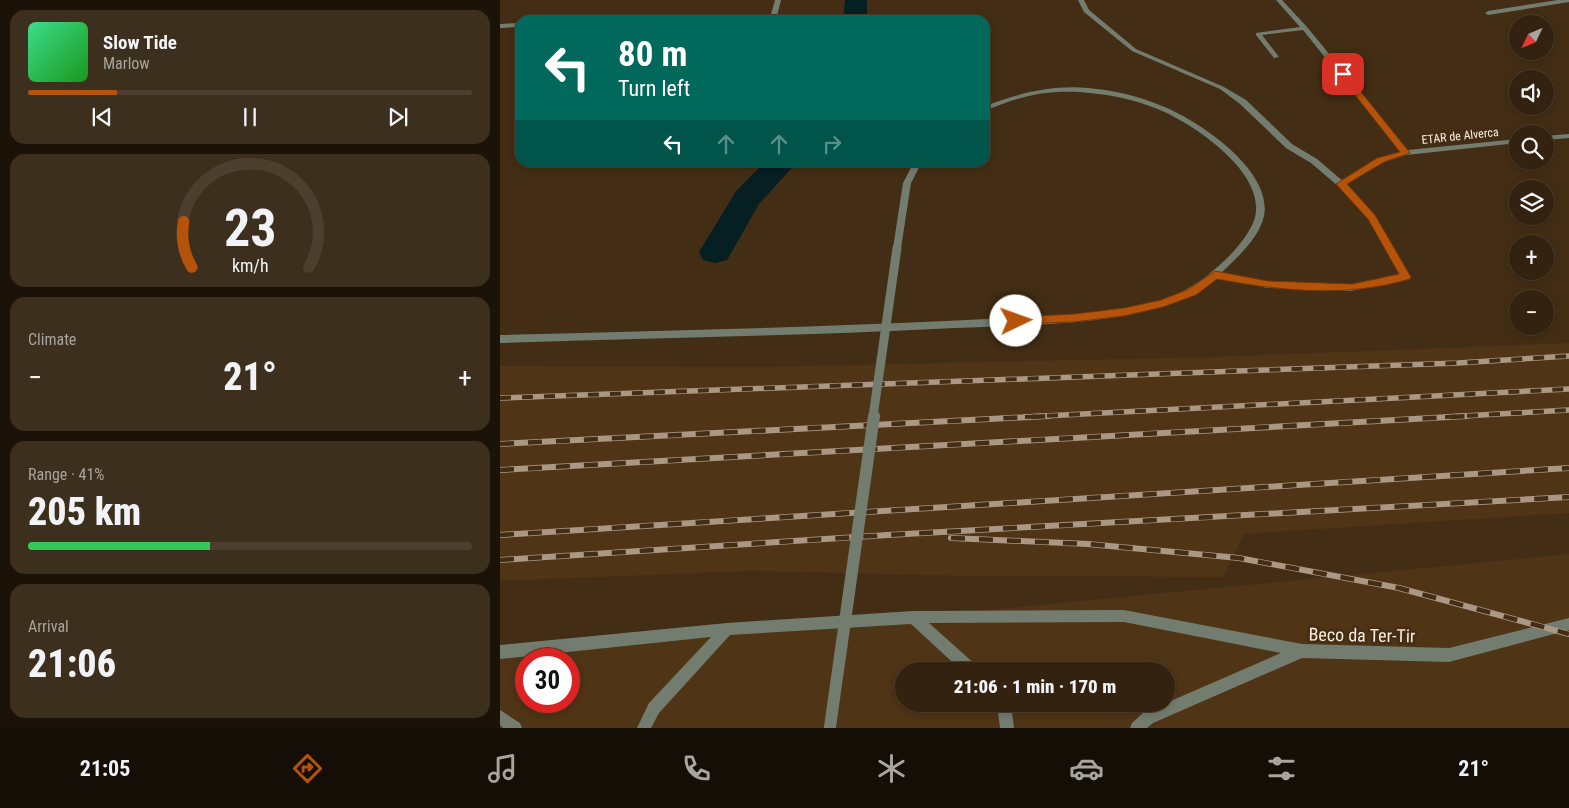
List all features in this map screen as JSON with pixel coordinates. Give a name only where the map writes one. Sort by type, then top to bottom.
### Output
[{"type":"street","points":[[774,15],[778,0]]},
{"type":"street","points":[[1081,0],[1086,11],[1134,50],[1222,88],[1244,102],[1289,146],[1314,161],[1341,184],[1372,218],[1406,277],[1352,288],[1268,285],[1215,275]]},
{"type":"street","name":"ETAR de Alverca","points":[[1279,0],[1305,28],[1406,153]]},
{"type":"street","points":[[1488,13],[1569,0]]},
{"type":"street","points":[[500,26],[515,25]]},
{"type":"street","points":[[1276,57],[1258,34],[1305,28]]},
{"type":"street","points":[[500,339],[919,326],[1074,318],[1124,312],[1163,303],[1192,292],[1215,275],[1249,236],[1259,220],[1260,201],[1252,179],[1234,156],[1211,135],[1164,108],[1132,98],[1068,90],[1016,96],[990,106]]},
{"type":"street","points":[[1554,137],[1569,136]]},
{"type":"street","name":"ETAR de Alverca","points":[[1341,184],[1381,160],[1406,153],[1509,142]]},
{"type":"street","points":[[829,727],[907,183],[915,167]]},
{"type":"street","points":[[500,652],[726,629],[913,617],[1124,616],[1302,651]]},
{"type":"street","points":[[913,617],[962,662]]},
{"type":"street","name":"Beco da Ter-Tir","points":[[1138,728],[1148,718],[1302,651],[1449,655],[1569,624]]},
{"type":"street","points":[[644,728],[654,708],[726,629]]},
{"type":"street","points":[[1005,712],[1007,728]]},
{"type":"street","points":[[500,717],[515,728]]},
{"type":"shaded area","points":[[1569,343],[1569,513],[1244,534],[1223,577],[968,576],[751,571],[500,581],[500,366],[758,367],[1210,357]]},
{"type":"shaded area","points":[[1569,554],[1569,728],[500,728],[500,657],[515,656],[515,713],[580,713],[580,649]]},
{"type":"waterway","points":[[855,15],[856,0]]},
{"type":"waterway","points":[[715,252],[747,198],[778,167]]},
{"type":"railway","points":[[500,398],[1458,363],[1569,356]]},
{"type":"railway","points":[[1025,417],[1569,389]]},
{"type":"railway","points":[[1445,417],[1569,410]]},
{"type":"railway","points":[[500,444],[1049,416]]},
{"type":"railway","points":[[500,470],[1467,416]]},
{"type":"railway","points":[[500,535],[1569,468]]},
{"type":"railway","points":[[500,560],[888,535],[1569,497]]},
{"type":"railway","points":[[951,538],[1088,544],[1239,558],[1399,588],[1569,634]]},
{"type":"route","points":[[1016,321],[1074,318],[1124,312],[1163,303],[1192,292],[1215,275],[1268,285],[1352,288],[1406,277],[1372,218],[1341,184],[1381,160],[1406,153],[1343,74]]}]
